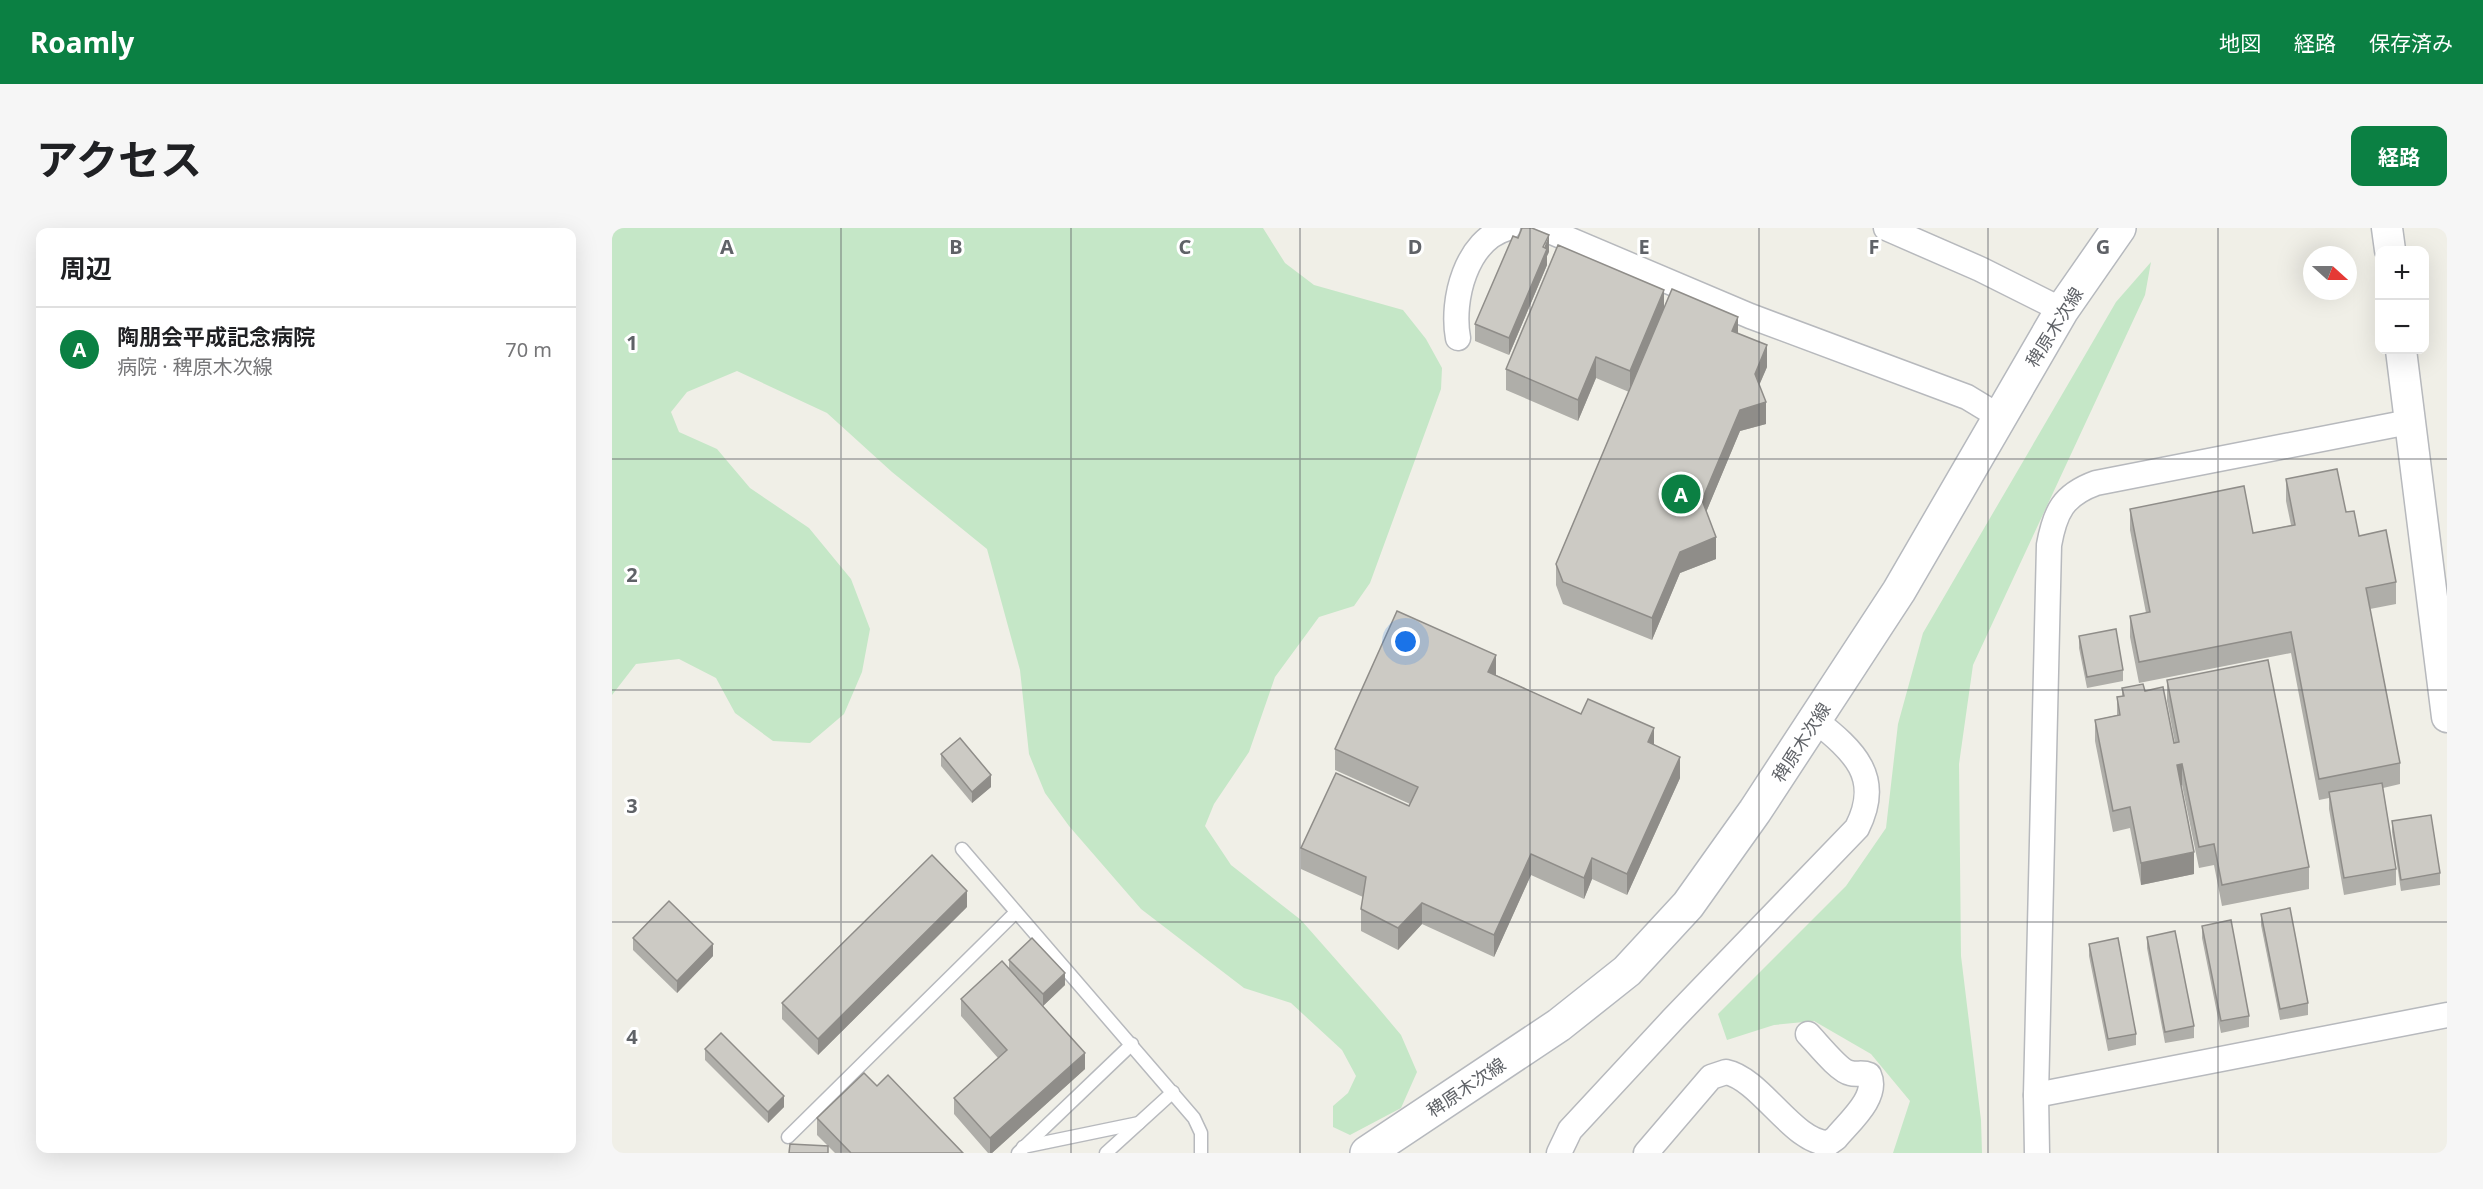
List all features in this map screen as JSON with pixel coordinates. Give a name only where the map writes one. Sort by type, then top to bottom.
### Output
[{"type":"main road","name":"稗原木次線","points":[[1367,1153],[1559,1025],[1627,971],[1688,905],[1755,811],[1899,591],[2062,310],[2120,228]]},
{"type":"street","points":[[1458,338],[1455,324],[1457,305],[1466,269],[1483,242],[1496,231],[1508,228]]},
{"type":"street","points":[[1535,228],[1547,230],[1750,316],[1967,397],[2000,417]]},
{"type":"street","points":[[1886,228],[1980,269],[2062,310]]},
{"type":"street","points":[[2387,228],[2389,246]]},
{"type":"street","points":[[2401,354],[2447,717]]},
{"type":"street","points":[[2037,1153],[2036,1095],[2049,545],[2058,511],[2068,497],[2096,483],[2409,423]]},
{"type":"street","points":[[1559,1153],[1570,1130],[1673,1019],[1857,828],[1867,810],[1868,788],[1861,765],[1844,743],[1815,720]]},
{"type":"street","points":[[2036,1095],[2447,1015]]},
{"type":"street","points":[[1646,1153],[1711,1077],[1726,1072],[1741,1078],[1812,1141],[1829,1143],[1836,1138],[1870,1095],[1872,1081],[1869,1075],[1863,1072],[1850,1073],[1843,1070],[1808,1034]]},
{"type":"lane","points":[[962,849],[1173,1092],[1198,1125],[1203,1143],[1201,1153]]},
{"type":"lane","points":[[788,1137],[1016,912]]},
{"type":"lane","points":[[1020,1150],[1131,1044]]},
{"type":"lane","points":[[1106,1153],[1173,1092]]},
{"type":"lane","points":[[1020,1150],[1139,1123]]},
{"type":"green space","points":[[612,228],[1263,228],[1285,263],[1314,285],[1403,310],[1426,339],[1442,368],[1441,389],[1370,583],[1354,606],[1319,617],[1275,677],[1249,752],[1214,804],[1205,826],[1231,865],[1301,920],[1401,1035],[1417,1072],[1401,1108],[1350,1135],[1333,1127],[1333,1106],[1348,1093],[1356,1076],[1342,1050],[1291,1003],[1244,988],[1141,909],[1069,826],[1045,793],[1029,754],[1020,670],[987,549],[892,472],[827,413],[737,371],[687,392],[671,412],[679,432],[717,449],[750,488],[809,528],[851,579],[870,629],[862,672],[844,714],[810,743],[773,741],[735,713],[716,678],[679,659],[636,664],[612,695]]},
{"type":"green space","points":[[2151,262],[2145,295],[1973,665],[1959,764],[1961,956],[1981,1120],[1982,1153],[1893,1153],[1910,1101],[1871,1054],[1814,1021],[1774,1025],[1727,1040],[1718,1014],[1846,886],[1886,828],[1898,724],[1923,633],[2116,302]]},
{"type":"building","points":[[1522,228],[1532,228],[1549,235],[1543,247],[1547,249],[1509,338],[1475,324],[1513,236],[1518,238]]},
{"type":"building","points":[[1558,245],[1664,290],[1630,371],[1596,357],[1578,400],[1506,369]]},
{"type":"building","points":[[1672,289],[1738,317],[1732,331],[1767,345],[1755,374],[1766,402],[1740,410],[1702,500],[1716,537],[1680,552],[1652,618],[1563,582],[1556,564]]},
{"type":"building","points":[[2337,469],[2346,512],[2354,511],[2359,536],[2386,530],[2396,582],[2366,588],[2400,763],[2319,779],[2291,632],[2139,662],[2130,616],[2150,612],[2130,509],[2244,486],[2253,533],[2295,525],[2286,479]]},
{"type":"building","points":[[1397,611],[1496,655],[1488,672],[1581,714],[1588,699],[1654,728],[1648,742],[1680,757],[1627,874],[1592,858],[1584,878],[1531,854],[1494,935],[1422,903],[1398,928],[1361,909],[1366,877],[1301,848],[1336,773],[1409,806],[1418,787],[1335,749]]},
{"type":"building","points":[[2116,629],[2123,670],[2087,677],[2079,636]]},
{"type":"building","points":[[2268,660],[2309,867],[2222,885],[2214,844],[2199,847],[2182,764],[2177,765],[2194,852],[2141,863],[2130,807],[2113,811],[2095,720],[2120,715],[2117,697],[2124,696],[2122,688],[2143,684],[2145,691],[2163,687],[2174,743],[2179,742],[2167,680]]},
{"type":"building","points":[[960,738],[991,775],[972,792],[941,754]]},
{"type":"building","points":[[2382,783],[2396,869],[2344,878],[2329,792]]},
{"type":"building","points":[[2431,815],[2440,873],[2401,880],[2392,821]]},
{"type":"building","points":[[932,855],[967,891],[818,1039],[782,1003]]},
{"type":"building","points":[[669,901],[713,944],[677,981],[633,938]]},
{"type":"building","points":[[2290,908],[2308,1003],[2280,1009],[2261,914]]},
{"type":"building","points":[[2231,920],[2249,1016],[2221,1021],[2202,926]]},
{"type":"building","points":[[2175,931],[2194,1026],[2165,1032],[2147,937]]},
{"type":"building","points":[[1032,938],[1065,973],[1043,994],[1009,960]]},
{"type":"building","points":[[2118,938],[2136,1034],[2108,1039],[2089,944]]},
{"type":"building","points":[[1002,961],[1085,1053],[990,1138],[954,1098],[1007,1050],[961,999]]},
{"type":"building","points":[[721,1033],[784,1096],[768,1112],[705,1049]]},
{"type":"building","points":[[864,1073],[877,1086],[888,1075],[963,1153],[851,1153],[817,1118]]},
{"type":"building","points":[[790,1144],[828,1146],[828,1153],[789,1153]]},
{"type":"place","name":"陶朋会平成記念病院","points":[[1681,494]]}]
